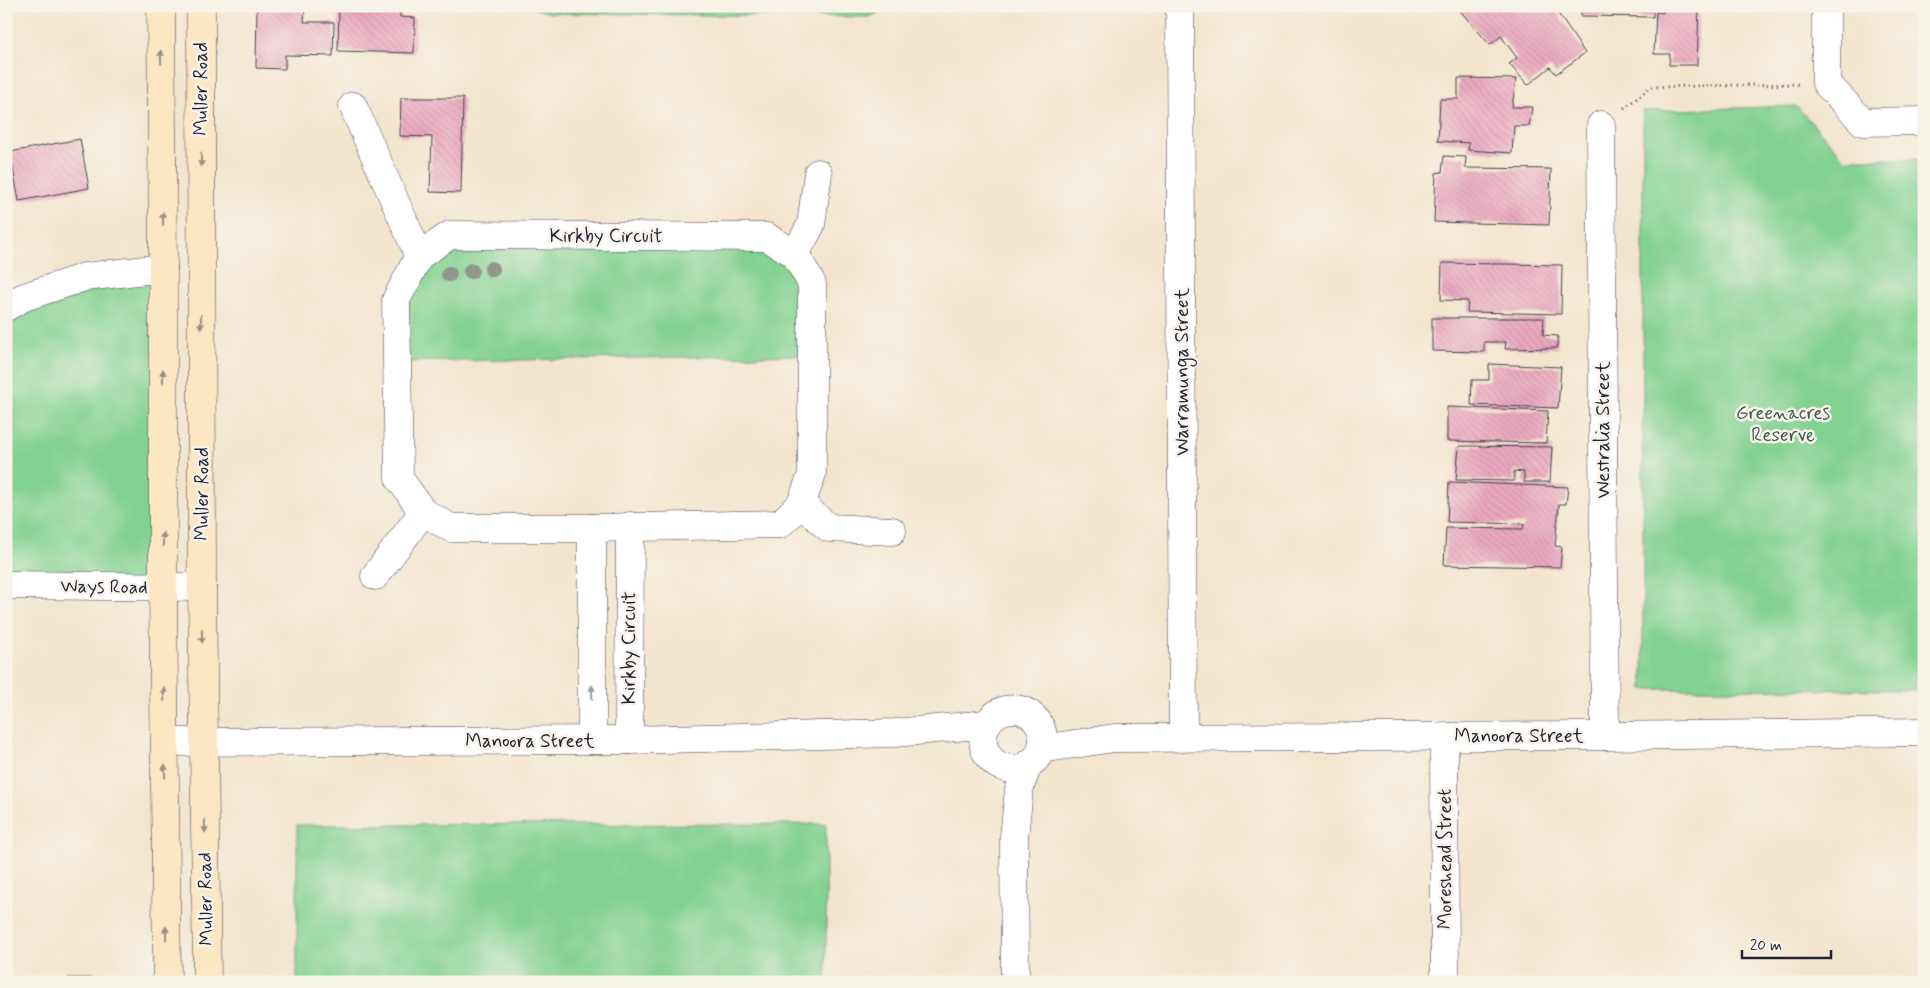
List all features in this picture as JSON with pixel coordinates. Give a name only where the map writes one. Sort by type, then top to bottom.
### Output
[{"type":"main road","name":"Muller Road","points":[[161,6],[163,588],[167,982]]},
{"type":"main road","name":"Muller Road","points":[[201,6],[202,587],[207,982]]},
{"type":"street","name":"Warramunga Street","points":[[1180,6],[1183,738]]},
{"type":"street","points":[[1826,6],[1826,83],[1863,122],[1924,121]]},
{"type":"street","points":[[353,106],[419,256]]},
{"type":"street","name":"Westralia Street","points":[[1601,125],[1605,736]]},
{"type":"street","points":[[795,254],[811,225],[818,173]]},
{"type":"street","name":"Kirkby Circuit","points":[[450,235],[767,237],[795,254],[812,284],[812,474],[801,504],[780,524],[592,528],[451,528],[423,512],[399,478],[396,300],[419,256],[450,235]]},
{"type":"street","points":[[6,308],[24,297],[85,277],[163,268]]},
{"type":"street","points":[[801,504],[829,528],[892,531]]},
{"type":"street","points":[[375,576],[423,512]]},
{"type":"street","name":"Kirkby Circuit","points":[[629,740],[630,526]]},
{"type":"street","name":"Kirkby Circuit","points":[[592,528],[592,740]]},
{"type":"street","name":"Ways Road","points":[[6,586],[202,587]]},
{"type":"street","points":[[1014,837],[1006,790],[989,744],[997,713],[1012,709],[1027,713],[1036,745],[1019,790],[1014,837],[1015,982]]},
{"type":"street","name":"Manoora Street","points":[[1036,745],[1114,738],[1605,736],[1924,732]]},
{"type":"street","name":"Manoora Street","points":[[164,742],[629,740],[895,733],[989,744]]},
{"type":"street","name":"Moreshead Street","points":[[1444,736],[1445,982]]},
{"type":"street","points":[[989,744],[1008,768],[1018,768],[1036,745]]},
{"type":"path","points":[[1601,125],[1651,87],[1826,83]]},
{"type":"green space","points":[[526,6],[889,6],[870,17],[550,13]]},
{"type":"green space","name":"Greenacres Reserve","points":[[1796,106],[1845,159],[1924,159],[1924,690],[1643,689],[1643,111]]},
{"type":"green space","points":[[450,235],[767,237],[795,254],[812,355],[397,362],[419,256]]},
{"type":"green space","points":[[163,268],[163,587],[6,585],[6,307]]},
{"type":"green space","points":[[826,824],[826,982],[297,982],[297,825]]},
{"type":"building","points":[[257,6],[305,6],[304,22],[334,22],[333,56],[285,55],[285,69],[256,68]]},
{"type":"building","points":[[339,6],[400,6],[400,17],[415,18],[414,53],[338,51]]},
{"type":"building","points":[[1456,6],[1553,6],[1585,53],[1556,74],[1550,67],[1528,85],[1509,64],[1517,58],[1501,36],[1490,45]]},
{"type":"building","points":[[1581,6],[1653,6],[1653,17],[1581,16]]},
{"type":"building","points":[[1663,6],[1699,6],[1697,65],[1669,65],[1670,54],[1654,54],[1656,12],[1663,13]]},
{"type":"building","points":[[1458,78],[1516,79],[1512,107],[1532,107],[1529,126],[1514,126],[1512,153],[1468,150],[1469,143],[1438,141],[1440,99],[1458,99]]},
{"type":"building","points":[[401,98],[463,98],[461,193],[430,192],[432,137],[400,136]]},
{"type":"building","points":[[80,139],[89,188],[19,201],[10,152]]},
{"type":"building","points":[[1444,156],[1466,157],[1465,168],[1551,169],[1549,225],[1434,222],[1436,173],[1442,172]]},
{"type":"building","points":[[1442,263],[1562,265],[1561,314],[1467,312],[1468,301],[1441,300]]},
{"type":"building","points":[[1432,318],[1544,318],[1543,335],[1558,336],[1557,348],[1505,349],[1506,342],[1484,342],[1484,352],[1432,351]]},
{"type":"building","points":[[1489,364],[1561,367],[1558,408],[1471,405],[1472,380],[1489,380]]},
{"type":"building","points":[[1447,407],[1548,411],[1546,443],[1447,441]]},
{"type":"building","points":[[1459,446],[1552,447],[1550,482],[1524,482],[1524,472],[1514,471],[1514,481],[1456,480]]},
{"type":"building","points":[[1449,482],[1568,487],[1566,504],[1559,504],[1555,546],[1562,547],[1560,567],[1444,565],[1446,528],[1523,529],[1524,524],[1447,522]]},
{"type":"building","points":[[68,978],[116,978],[116,982],[68,982]]}]
